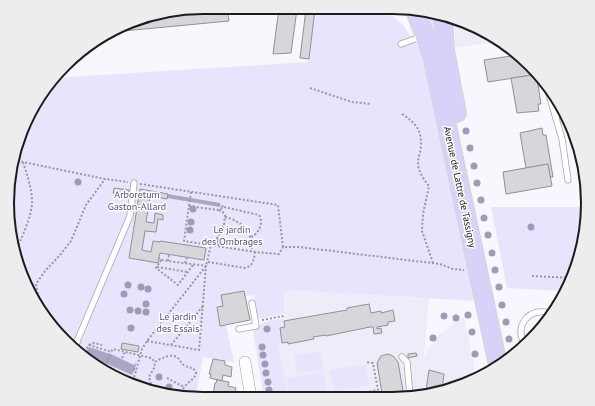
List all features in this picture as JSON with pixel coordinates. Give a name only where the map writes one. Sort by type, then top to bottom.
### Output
[{"type":"main road","name":"Avenue de Lattre de Tassigny","points":[[418,16],[432,55],[497,360]]},
{"type":"main road","name":"Avenue de Lattre de Tassigny","points":[[443,21],[445,51],[506,354]]},
{"type":"street","points":[[245,362],[250,392]]},
{"type":"lane","points":[[401,44],[426,36]]},
{"type":"lane","points":[[550,99],[556,115],[562,139],[568,180]]},
{"type":"lane","points":[[77,344],[130,216],[134,183]]},
{"type":"lane","points":[[239,329],[256,326],[252,303]]},
{"type":"lane","points":[[523,339],[521,329],[527,317],[538,311],[546,312]]},
{"type":"lane","points":[[402,357],[407,362],[410,391]]},
{"type":"path","points":[[310,88],[352,102],[371,104]]},
{"type":"path","points":[[402,114],[419,129],[421,144],[418,165],[422,177],[429,186],[423,214],[422,231],[433,263]]},
{"type":"path","points":[[19,160],[105,179],[278,205],[283,247],[280,254],[251,252],[184,241],[191,192]]},
{"type":"path","points":[[19,244],[24,235],[32,203],[28,178],[23,162]]},
{"type":"path","points":[[38,296],[36,284],[71,240],[86,205],[105,179]]},
{"type":"path","points":[[218,204],[224,207],[255,214],[260,217],[261,223],[257,234],[251,237]]},
{"type":"path","points":[[189,206],[218,210],[223,213],[226,218],[241,224],[251,237],[251,252]]},
{"type":"path","points":[[218,210],[224,207]]},
{"type":"path","points":[[134,379],[142,356],[142,349],[146,341],[206,266],[211,245],[222,231],[226,218]]},
{"type":"path","points":[[283,247],[299,247],[433,263],[453,269],[467,270]]},
{"type":"path","points":[[208,262],[245,268],[252,264],[255,252]]},
{"type":"path","points":[[168,261],[169,255]]},
{"type":"path","points":[[186,258],[186,264]]},
{"type":"path","points":[[157,267],[160,259],[206,266]]},
{"type":"path","points":[[157,267],[156,268],[178,285],[193,265]]},
{"type":"path","points":[[146,341],[199,350],[206,266]]},
{"type":"path","points":[[157,267],[188,272]]},
{"type":"path","points":[[532,276],[566,278]]},
{"type":"path","points":[[171,345],[203,306]]},
{"type":"path","points":[[255,321],[284,316]]},
{"type":"path","points":[[85,351],[89,345],[94,343],[102,344]]},
{"type":"path","points":[[89,345],[111,352]]},
{"type":"path","points":[[106,365],[113,349],[151,358],[155,362]]},
{"type":"path","points":[[122,358],[124,352]]},
{"type":"path","points":[[155,362],[166,356],[172,356],[178,358],[184,365],[194,368],[196,376],[184,387],[183,391]]},
{"type":"path","points":[[152,385],[149,377],[154,368],[155,362]]},
{"type":"path","points":[[366,362],[373,363],[378,390],[367,392]]},
{"type":"path","points":[[133,369],[137,370]]},
{"type":"path","points":[[168,378],[184,387]]},
{"type":"shaded area","points":[[455,25],[476,33],[492,42],[455,48]]},
{"type":"shaded area","points":[[168,194],[220,203],[220,207],[167,198]]},
{"type":"shaded area","points":[[284,290],[429,298],[424,356],[437,337],[464,317],[476,373],[441,386],[404,392],[288,392],[278,344],[282,343],[280,328],[285,327]]},
{"type":"shaded area","points":[[89,347],[113,355],[134,365],[135,363],[136,365],[132,375],[97,359],[86,352]]},
{"type":"green space","name":"Arboretum Gaston-Allard","points":[[314,14],[390,14],[403,25],[431,67],[479,301],[284,290],[284,314],[258,319],[254,295],[245,296],[244,291],[221,295],[223,306],[217,307],[220,326],[226,325],[234,362],[203,357],[197,392],[154,386],[142,382],[119,373],[88,353],[61,328],[39,298],[33,287],[20,252],[14,215],[14,191],[20,154],[33,119],[53,88],[61,77],[308,62]]},
{"type":"green space","points":[[424,17],[437,19],[440,53]]},
{"type":"green space","points":[[491,207],[581,207],[575,252],[560,291],[507,288]]},
{"type":"green space","points":[[284,318],[285,327],[280,328],[282,343],[278,344],[288,392],[263,392],[253,331],[259,325],[271,320]]},
{"type":"green space","points":[[320,351],[324,369],[297,374],[294,355]]},
{"type":"green space","points":[[365,364],[369,385],[334,392],[330,370]]},
{"type":"green space","points":[[323,372],[327,392],[289,392],[287,378]]},
{"type":"building","points":[[191,14],[228,14],[229,21],[124,31],[154,20]]},
{"type":"building","points":[[278,14],[296,14],[291,53],[273,54]]},
{"type":"building","points":[[305,14],[314,14],[309,59],[300,58]]},
{"type":"building","points":[[511,56],[532,75],[488,82],[484,60]]},
{"type":"building","points":[[532,75],[534,78],[538,83],[541,104],[538,104],[539,111],[517,113],[511,78]]},
{"type":"building","points":[[542,128],[543,135],[546,135],[553,177],[550,177],[548,164],[526,168],[520,133]]},
{"type":"building","points":[[548,164],[552,186],[506,194],[503,172]]},
{"type":"building","points":[[114,188],[129,190],[129,195],[113,193]]},
{"type":"building","points":[[140,189],[168,194],[167,199],[150,196],[146,222],[154,223],[155,213],[163,215],[163,220],[158,219],[156,232],[145,231],[142,250],[151,252],[153,241],[206,248],[204,260],[160,253],[158,263],[129,258]]},
{"type":"building","points":[[244,291],[250,320],[220,326],[217,307],[223,306],[221,295]]},
{"type":"building","points":[[369,304],[371,313],[381,311],[381,313],[393,310],[395,321],[388,322],[388,325],[377,327],[377,329],[381,328],[382,333],[374,334],[373,327],[370,327],[326,336],[313,337],[314,339],[288,344],[288,342],[282,343],[280,328],[285,327],[284,321],[347,310],[347,308]]},
{"type":"building","points":[[122,343],[139,346],[138,352],[121,349]]},
{"type":"building","points":[[416,353],[417,356],[408,358],[408,354]]},
{"type":"building","points":[[388,354],[393,356],[398,362],[403,392],[382,392],[377,363],[381,356]]},
{"type":"building","points":[[213,359],[225,361],[225,365],[232,367],[231,377],[223,375],[222,381],[210,378],[211,374],[209,374]]},
{"type":"building","points":[[429,370],[444,374],[443,385],[427,388]]},
{"type":"building","points":[[217,380],[229,382],[228,386],[236,388],[235,392],[214,392]]},
{"type":"park label","name":"Le jardin des Ombrages","points":[[232,234]]},
{"type":"park label","name":"Le jardin des Essais","points":[[178,322]]}]
